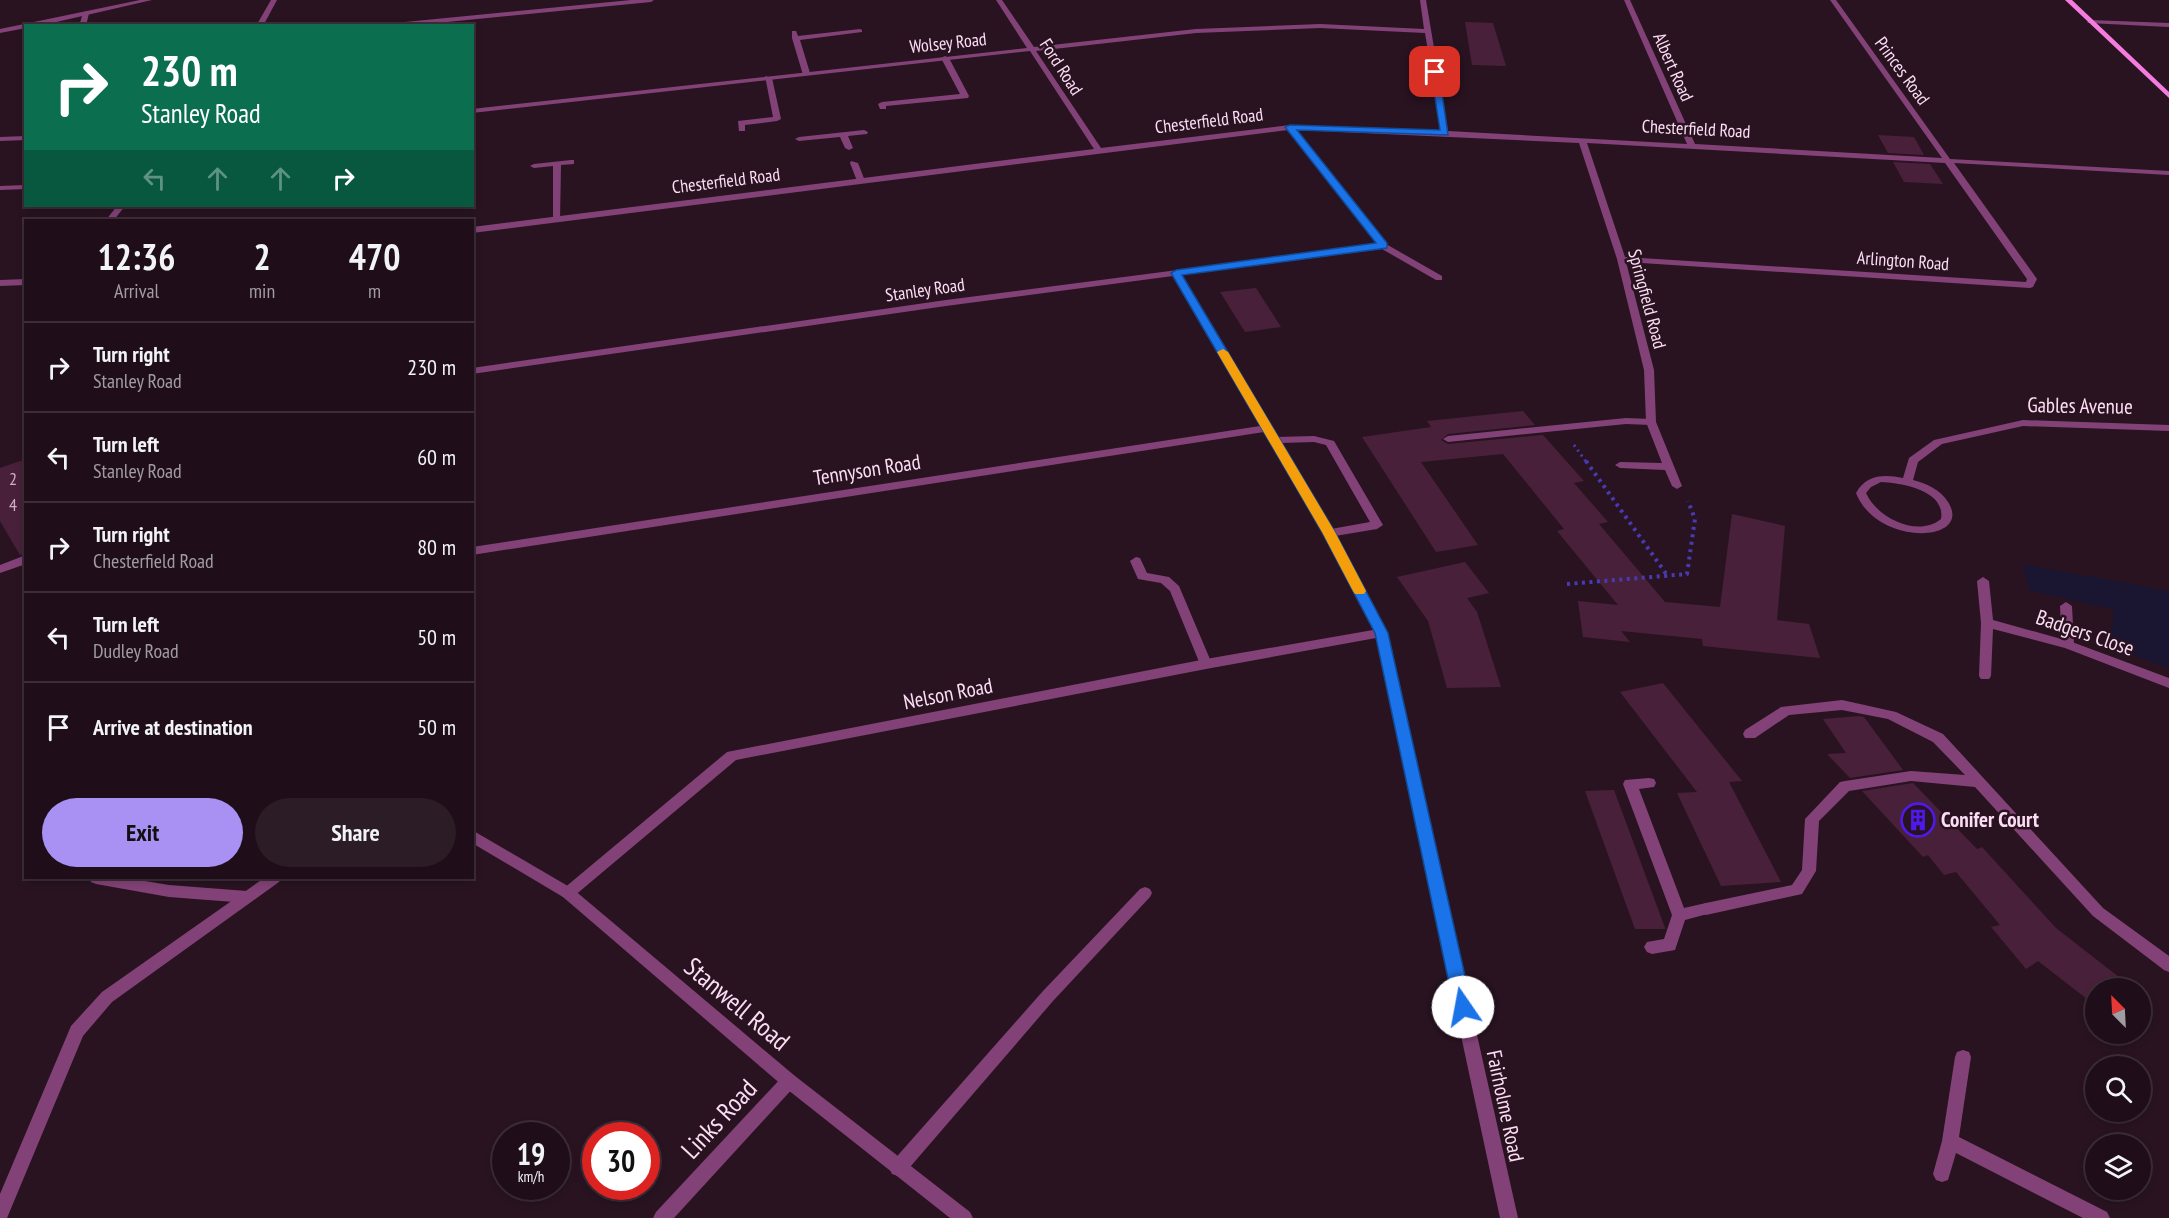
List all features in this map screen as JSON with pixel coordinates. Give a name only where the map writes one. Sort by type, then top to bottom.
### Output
[{"type":"main road","points":[[2068,0],[2169,96]]},
{"type":"street","points":[[35,24],[148,0]]},
{"type":"street","points":[[260,24],[274,0]]},
{"type":"street","points":[[398,24],[651,0]]},
{"type":"street","name":"Ford Road","points":[[999,0],[1099,151]]},
{"type":"street","points":[[1423,0],[1445,133]]},
{"type":"street","name":"Albert Road","points":[[1627,0],[1691,145]]},
{"type":"street","name":"Princes Road","points":[[1833,0],[1948,159]]},
{"type":"street","points":[[83,24],[86,13]]},
{"type":"street","points":[[2090,22],[2169,25]]},
{"type":"street","points":[[0,31],[24,26]]},
{"type":"street","name":"Wolsey Road","points":[[474,111],[945,58],[1243,28],[1320,26],[1429,31]]},
{"type":"street","points":[[806,74],[794,35],[860,31]]},
{"type":"street","points":[[883,106],[882,104],[965,96],[945,58]]},
{"type":"street","points":[[741,129],[741,123],[777,119],[768,78]]},
{"type":"street","points":[[1290,127],[1383,246],[1439,278]]},
{"type":"street","name":"Chesterfield Road","points":[[474,230],[1290,127],[1691,145],[2169,172]]},
{"type":"street","points":[[800,139],[864,132]]},
{"type":"street","points":[[843,134],[849,148]]},
{"type":"street","points":[[0,139],[24,138]]},
{"type":"street","name":"Springfield Road","points":[[1582,141],[1621,259],[1649,370],[1651,422],[1677,486]]},
{"type":"street","name":"Arlington Road","points":[[1621,259],[2030,285],[2032,279],[1948,159]]},
{"type":"street","points":[[534,166],[571,162]]},
{"type":"street","points":[[854,163],[861,181]]},
{"type":"street","points":[[556,220],[557,164]]},
{"type":"street","points":[[0,188],[24,187]]},
{"type":"street","points":[[111,219],[120,207]]},
{"type":"street","name":"Stanley Road","points":[[474,371],[1383,246]]},
{"type":"street","name":"Fairholme Road","points":[[1176,273],[1328,532],[1382,633],[1509,1218]]},
{"type":"street","points":[[0,283],[24,282]]},
{"type":"street","points":[[1448,439],[1626,421],[1651,422]]},
{"type":"street","name":"Gables Avenue","points":[[1907,481],[1912,460],[1938,442],[2023,423],[2169,428]]},
{"type":"street","name":"Tennyson Road","points":[[474,551],[1268,428]]},
{"type":"street","points":[[1275,440],[1314,439],[1330,443],[1377,525],[1328,532]]},
{"type":"street","points":[[1620,465],[1669,467]]},
{"type":"street","points":[[1881,479],[1907,481],[1928,490],[1943,502],[1948,511],[1947,519],[1941,525],[1924,529],[1902,527],[1877,516],[1863,500],[1864,486],[1871,482],[1881,479]]},
{"type":"street","points":[[0,569],[24,560]]},
{"type":"street","points":[[1136,561],[1142,576],[1165,580],[1175,589],[1206,664]]},
{"type":"street","points":[[1983,581],[1987,622],[1985,676]]},
{"type":"street","points":[[2066,606],[2068,645]]},
{"type":"street","name":"Badgers Close","points":[[1987,622],[2068,645],[2169,683]]},
{"type":"street","name":"Nelson Road","points":[[568,893],[732,756],[1206,664],[1382,633]]},
{"type":"street","points":[[1750,734],[1786,710],[1842,705],[1891,715],[1938,738],[2098,912],[2169,965]]},
{"type":"street","points":[[1680,915],[1797,890],[1809,871],[1812,819],[1845,786],[1911,776],[1979,782]]},
{"type":"street","points":[[1649,783],[1630,784],[1680,915],[1670,945],[1652,947]]},
{"type":"street","name":"Stanwell Road","points":[[474,837],[568,893],[789,1081],[964,1218]]},
{"type":"street","points":[[102,879],[169,891],[247,897]]},
{"type":"street","points":[[0,1215],[77,1031],[106,997],[273,879]]},
{"type":"street","points":[[898,1168],[1048,996],[1144,892]]},
{"type":"street","points":[[1942,1174],[1950,1141],[1963,1057]]},
{"type":"street","name":"Links Road","points":[[662,1218],[789,1081]]},
{"type":"street","points":[[1950,1141],[2101,1218]]},
{"type":"path","points":[[1561,427],[1668,576]]},
{"type":"path","points":[[1567,584],[1687,574],[1695,519],[1691,505],[1677,486]]},
{"type":"shaded area","points":[[2022,564],[2169,591],[2169,668],[2108,646],[2114,610],[2029,590]]},
{"type":"building","points":[[1465,22],[1493,23],[1506,66],[1472,65]]},
{"type":"building","points":[[1878,135],[1914,137],[1924,155],[1888,153]]},
{"type":"building","points":[[1893,162],[1930,164],[1943,184],[1904,182]]},
{"type":"building","points":[[1256,288],[1281,327],[1245,332],[1220,292]]},
{"type":"building","points":[[1523,411],[1535,425],[1448,434],[1441,440],[1448,444],[1543,435],[1584,481],[1574,483],[1608,522],[1599,524],[1665,602],[1720,607],[1732,514],[1785,526],[1777,620],[1809,624],[1820,658],[1703,646],[1702,639],[1621,631],[1630,642],[1583,637],[1578,601],[1618,605],[1557,531],[1564,529],[1503,454],[1421,462],[1478,545],[1436,552],[1362,437],[1431,427],[1427,421]]},
{"type":"building","points":[[24,460],[24,554],[20,555],[0,521],[0,468]]},
{"type":"building","points":[[1465,562],[1489,593],[1467,598],[1477,612],[1501,687],[1447,688],[1428,621],[1397,577]]},
{"type":"building","points":[[1663,683],[1742,781],[1729,782],[1781,882],[1721,886],[1677,793],[1697,792],[1620,692]]},
{"type":"building","points":[[1864,717],[1903,770],[1850,778],[1827,754],[1846,753],[1823,719]]},
{"type":"building","points":[[1913,783],[1977,849],[1982,847],[2056,928],[2120,978],[2085,978],[2085,997],[2038,961],[2026,969],[1991,927],[2000,925],[1956,872],[1944,875],[1928,855],[1923,857],[1862,791]]},
{"type":"building","points":[[1614,790],[1665,929],[1635,929],[1585,791]]},
{"type":"slow traffic","points":[[1223,352],[1328,532],[1359,591]]},
{"type":"place","name":"Conifer Court","points":[[1918,820]]},
{"type":"route","points":[[1435,72],[1445,133],[1290,127],[1383,246],[1176,273],[1328,532],[1382,633],[1463,1007]]}]
